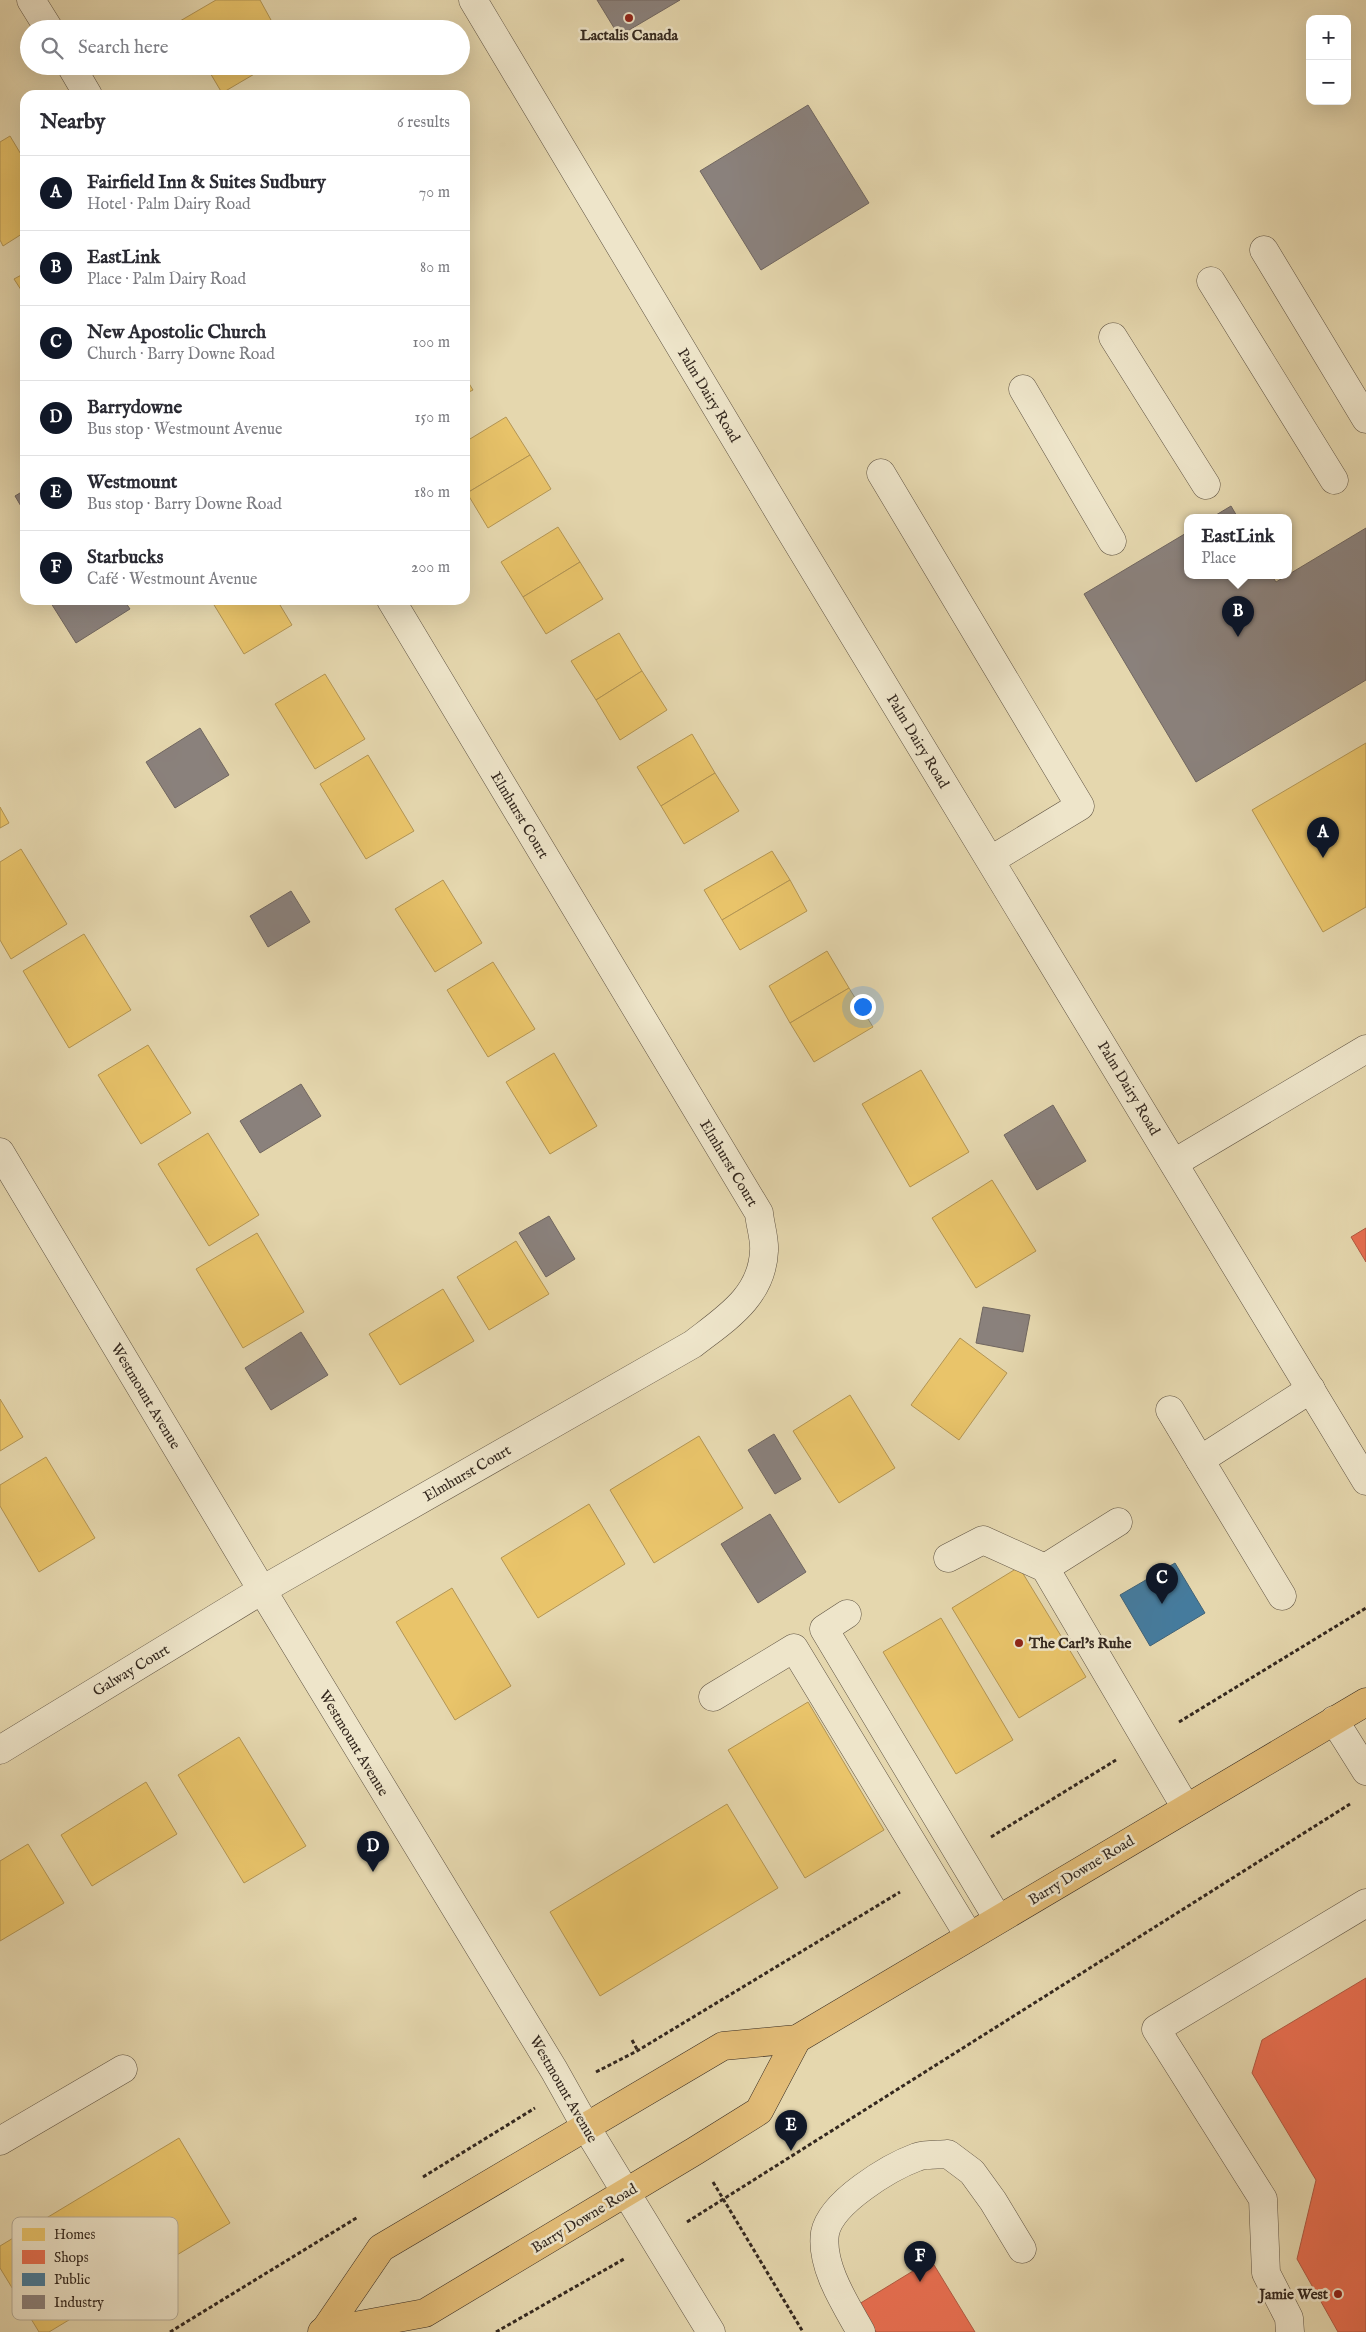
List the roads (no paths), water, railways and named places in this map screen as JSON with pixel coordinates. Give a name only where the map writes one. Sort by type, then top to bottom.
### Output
[{"type":"main road","name":"Barry Downe Road","points":[[323,2331],[381,2248],[723,2046],[797,2038],[1366,1702]]},
{"type":"main road","name":"Barry Downe Road","points":[[323,2331],[425,2313],[695,2151],[759,2110],[797,2038]]},
{"type":"street","points":[[31,0],[43,20]]},
{"type":"street","name":"Palm Dairy Road","points":[[473,0],[788,527],[1366,1482]]},
{"type":"street","points":[[76,75],[85,90]]},
{"type":"street","points":[[1264,250],[1366,419]]},
{"type":"street","points":[[1211,281],[1334,480]]},
{"type":"street","points":[[1113,337],[1206,485]]},
{"type":"street","points":[[1023,389],[1112,541]]},
{"type":"street","points":[[881,473],[1080,806],[991,860]]},
{"type":"street","name":"Elmhurst Court","points":[[262,1590],[693,1344],[739,1309],[757,1282],[764,1252],[759,1213],[394,605]]},
{"type":"street","points":[[1174,1163],[1366,1049]]},
{"type":"street","name":"Westmount Avenue","points":[[0,1152],[710,2332]]},
{"type":"street","points":[[1200,1460],[1311,1390]]},
{"type":"street","points":[[1170,1410],[1282,1596]]},
{"type":"street","points":[[1045,1568],[1118,1522]]},
{"type":"street","points":[[948,1558],[983,1540],[1045,1568],[1186,1808]]},
{"type":"street","name":"Galway Court","points":[[0,1750],[262,1590]]},
{"type":"street","points":[[847,1614],[824,1629],[998,1919]]},
{"type":"street","points":[[713,1697],[794,1648],[969,1936]]},
{"type":"street","points":[[1334,1720],[1366,1771]]},
{"type":"street","points":[[1290,2332],[1290,2318],[1266,2273],[1263,2199],[1156,2029],[1366,1903]]},
{"type":"street","points":[[0,2141],[122,2069]]},
{"type":"street","points":[[861,2332],[827,2266],[825,2232],[838,2210],[878,2175],[919,2157],[948,2154],[972,2172],[993,2201],[1022,2249]]},
{"type":"place","name":"Lactalis Canada","points":[[629,18]]},
{"type":"place","name":"EastLink","points":[[1238,637]]},
{"type":"place","name":"Fairfield Inn & Suites Sudbury","points":[[1323,858]]},
{"type":"place","name":"New Apostolic Church","points":[[1162,1604]]},
{"type":"place","name":"The Carl's Ruhe","points":[[1019,1643]]},
{"type":"place","name":"Barrydowne","points":[[373,1872]]},
{"type":"place","name":"Westmount","points":[[791,2151]]},
{"type":"place","name":"Starbucks","points":[[920,2282]]},
{"type":"place","name":"Jamie West","points":[[1338,2294]]}]
